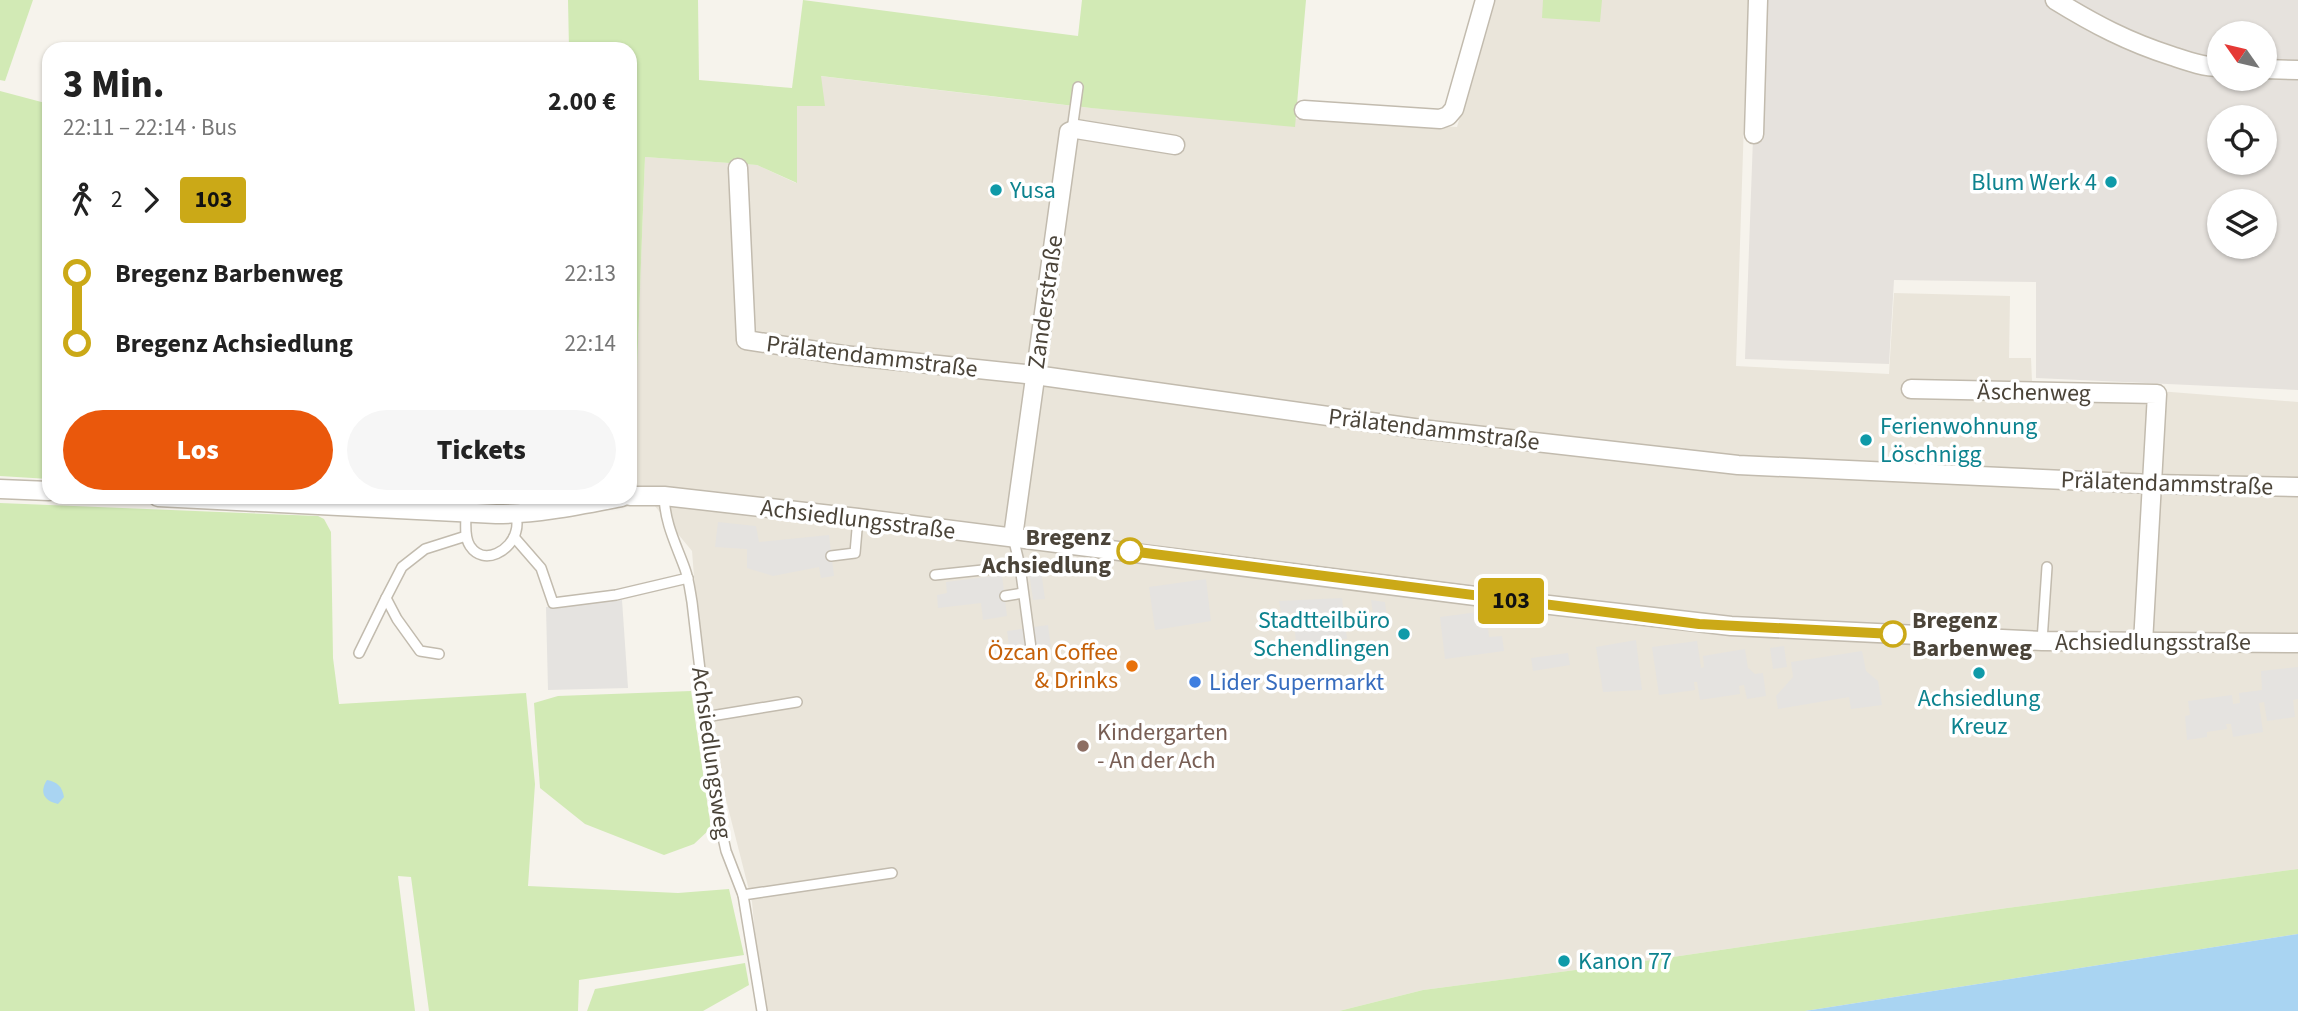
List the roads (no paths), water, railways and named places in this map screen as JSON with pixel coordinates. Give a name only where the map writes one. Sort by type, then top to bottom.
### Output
[{"type":"street","points":[[1304,110],[1440,119],[1448,116],[1454,109],[1485,0]]},
{"type":"street","points":[[1754,134],[1758,0]]},
{"type":"street","points":[[2055,0],[2111,34],[2190,62],[2207,65]]},
{"type":"street","points":[[2277,69],[2298,70]]},
{"type":"street","points":[[1072,130],[1175,145]]},
{"type":"street","name":"Zanderstraße","points":[[1013,537],[1067,136],[1072,130]]},
{"type":"street","name":"Prälatendammstraße","points":[[738,168],[746,340],[843,355],[1035,375],[1421,429],[1738,465],[2152,484],[2298,487]]},
{"type":"street","name":"Äschenweg","points":[[1911,389],[2157,394],[2152,484]]},
{"type":"street","points":[[2143,643],[2152,484]]},
{"type":"street","points":[[0,489],[42,491]]},
{"type":"street","name":"Achsiedlungsstraße","points":[[637,496],[664,496],[858,518],[1699,624],[2042,641],[2298,643]]},
{"type":"street","points":[[293,504],[516,514],[578,504]]},
{"type":"lane","points":[[1072,130],[1078,86]]},
{"type":"lane","name":"Achsiedlungsweg","points":[[664,496],[664,510],[670,534],[688,578],[719,821],[726,852],[743,895],[762,1011]]},
{"type":"lane","points":[[466,513],[466,536],[470,547],[485,556],[496,555],[504,550],[514,537],[516,514]]},
{"type":"lane","points":[[831,556],[855,553],[858,518]]},
{"type":"lane","points":[[359,653],[402,567],[425,549],[466,536]]},
{"type":"lane","points":[[514,537],[541,568],[553,603],[616,595],[688,578]]},
{"type":"lane","points":[[1013,537],[1020,566],[1031,648]]},
{"type":"lane","points":[[935,575],[1020,566]]},
{"type":"lane","points":[[2042,641],[2047,567]]},
{"type":"lane","points":[[1005,596],[1023,593]]},
{"type":"lane","points":[[386,598],[420,651],[439,653]]},
{"type":"lane","points":[[705,717],[797,702]]},
{"type":"lane","points":[[743,895],[892,873]]},
{"type":"water","points":[[47,780],[56,783],[62,790],[64,797],[58,804],[49,801],[44,795],[43,788]]},
{"type":"water","points":[[2298,934],[2298,1011],[1805,1011]]},
{"type":"place","name":"Blum Werk 4","points":[[2111,182]]},
{"type":"place","name":"Yusa","points":[[996,190]]},
{"type":"place","name":"Ferienwohnung Löschnigg","points":[[1866,440]]},
{"type":"place","name":"Bregenz Achsiedlung","points":[[1130,551]]},
{"type":"place","name":"Stadtteilbüro Schendlingen","points":[[1404,634]]},
{"type":"place","name":"Bregenz Barbenweg","points":[[1893,634]]},
{"type":"place","name":"Özcan Coffee & Drinks","points":[[1132,666]]},
{"type":"place","name":"Achsiedlung Kreuz","points":[[1979,673]]},
{"type":"place","name":"Lider Supermarkt","points":[[1195,682]]},
{"type":"place","name":"Kindergarten - An der Ach","points":[[1083,746]]},
{"type":"place","name":"Kanon 77","points":[[1564,961]]}]
